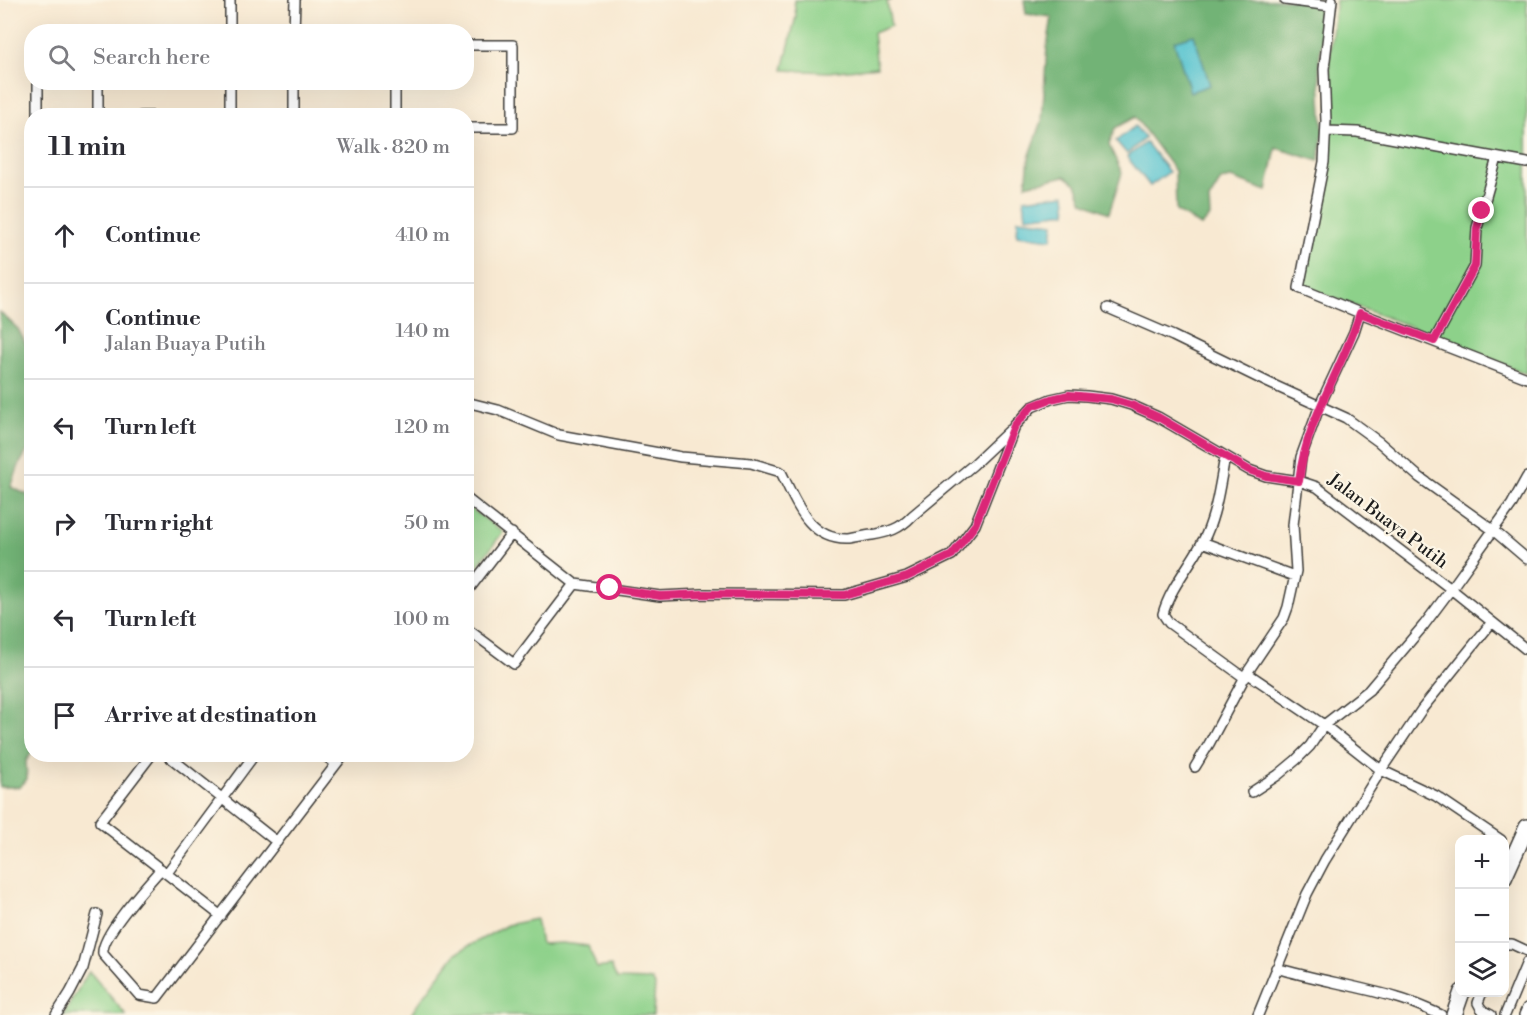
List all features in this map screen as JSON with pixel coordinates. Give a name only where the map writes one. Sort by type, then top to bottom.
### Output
[{"type":"highway","points":[[1509,842],[1527,827]]},
{"type":"highway","points":[[1454,1015],[1461,997]]},
{"type":"street","points":[[230,0],[230,24]]},
{"type":"street","points":[[294,24],[295,0]]},
{"type":"street","points":[[1285,0],[1331,3],[1324,69],[1326,131],[1324,162],[1299,288],[1527,378]]},
{"type":"street","points":[[474,45],[513,45],[513,128],[474,128]]},
{"type":"street","points":[[38,90],[38,108]]},
{"type":"street","points":[[98,90],[98,108]]},
{"type":"street","points":[[230,90],[230,108]]},
{"type":"street","points":[[294,90],[294,108]]},
{"type":"street","points":[[395,90],[395,108]]},
{"type":"street","points":[[1326,131],[1357,132],[1527,163]]},
{"type":"street","points":[[1434,341],[1475,266],[1477,228],[1497,158]]},
{"type":"street","points":[[1108,308],[1173,336],[1346,418],[1527,559]]},
{"type":"street","points":[[1195,767],[1246,676],[1284,618],[1288,607],[1296,561],[1293,525],[1303,450],[1360,313]]},
{"type":"street","name":"Jalan Buaya Putih","points":[[474,404],[498,410],[559,435],[681,457],[752,463],[781,472],[805,520],[828,536],[848,539],[891,531],[904,525],[973,465],[1032,406],[1069,395],[1118,402],[1158,417],[1249,470],[1317,487],[1527,650]]},
{"type":"street","points":[[474,504],[575,584],[660,596],[844,595],[907,577],[952,555],[975,525],[1014,426]]},
{"type":"street","points":[[1225,457],[1214,512],[1202,542],[1169,597],[1163,614],[1169,623],[1246,676],[1324,725],[1381,770],[1436,796],[1494,835]]},
{"type":"street","points":[[1252,792],[1296,760],[1310,746],[1324,725],[1369,690],[1451,589],[1493,531],[1527,477]]},
{"type":"street","points":[[474,583],[512,533]]},
{"type":"street","points":[[1202,542],[1294,576]]},
{"type":"street","points":[[474,634],[514,664],[575,584]]},
{"type":"street","points":[[1258,1015],[1312,885],[1381,770],[1422,709],[1492,622]]},
{"type":"street","points":[[146,762],[100,822],[221,916]]},
{"type":"street","points":[[175,762],[277,842]]},
{"type":"street","points":[[249,762],[164,871],[120,918],[106,939],[103,954],[139,995],[157,998],[161,995],[336,764],[333,762]]},
{"type":"street","points":[[56,1015],[83,968],[97,914]]},
{"type":"street","points":[[1509,944],[1527,951]]},
{"type":"street","points":[[1505,1015],[1527,962]]},
{"type":"street","points":[[1276,968],[1401,998],[1441,1015]]},
{"type":"street","points":[[1480,997],[1478,1003],[1480,1008],[1491,1015]]},
{"type":"street","points":[[1524,1015],[1527,1008]]},
{"type":"green space","points":[[794,0],[892,0],[887,2],[891,26],[873,33],[877,67],[828,72],[783,70],[796,16]]},
{"type":"green space","points":[[1024,0],[1327,0],[1319,62],[1323,132],[1319,161],[1276,148],[1267,191],[1231,178],[1221,180],[1209,200],[1210,217],[1201,226],[1176,211],[1175,171],[1135,117],[1115,128],[1109,145],[1122,173],[1109,213],[1083,202],[1076,184],[1065,176],[1026,185],[1029,158],[1042,121],[1047,47],[1052,17],[1026,14]]},
{"type":"green space","points":[[1336,0],[1527,0],[1527,374],[1429,333],[1303,287],[1328,163],[1329,60]]},
{"type":"green space","points":[[0,312],[18,329],[24,341],[24,456],[11,487],[24,493],[24,762],[26,762],[27,779],[20,787],[0,787]]},
{"type":"green space","points":[[474,511],[503,532],[474,571]]},
{"type":"green space","points":[[536,919],[541,944],[562,943],[588,946],[597,968],[611,966],[617,979],[652,980],[655,985],[653,1015],[410,1015],[456,953],[507,925]]},
{"type":"green space","points":[[89,971],[126,1015],[63,1015]]},
{"type":"water","points":[[1194,35],[1210,85],[1190,92],[1174,41]]},
{"type":"water","points":[[1135,126],[1145,138],[1127,154],[1116,141]]},
{"type":"water","points":[[1146,142],[1169,172],[1150,186],[1127,157]]},
{"type":"water","points":[[1065,194],[1067,212],[1026,217],[1024,199]]},
{"type":"water","points":[[1018,219],[1054,223],[1052,239],[1017,235]]},
{"type":"route","points":[[610,588],[660,596],[777,593],[844,595],[907,577],[952,555],[975,525],[1014,426],[1032,406],[1069,395],[1111,399],[1131,405],[1158,417],[1249,470],[1279,479],[1299,481],[1305,442],[1354,332],[1360,313],[1434,341],[1475,266],[1477,228],[1482,211]]}]
